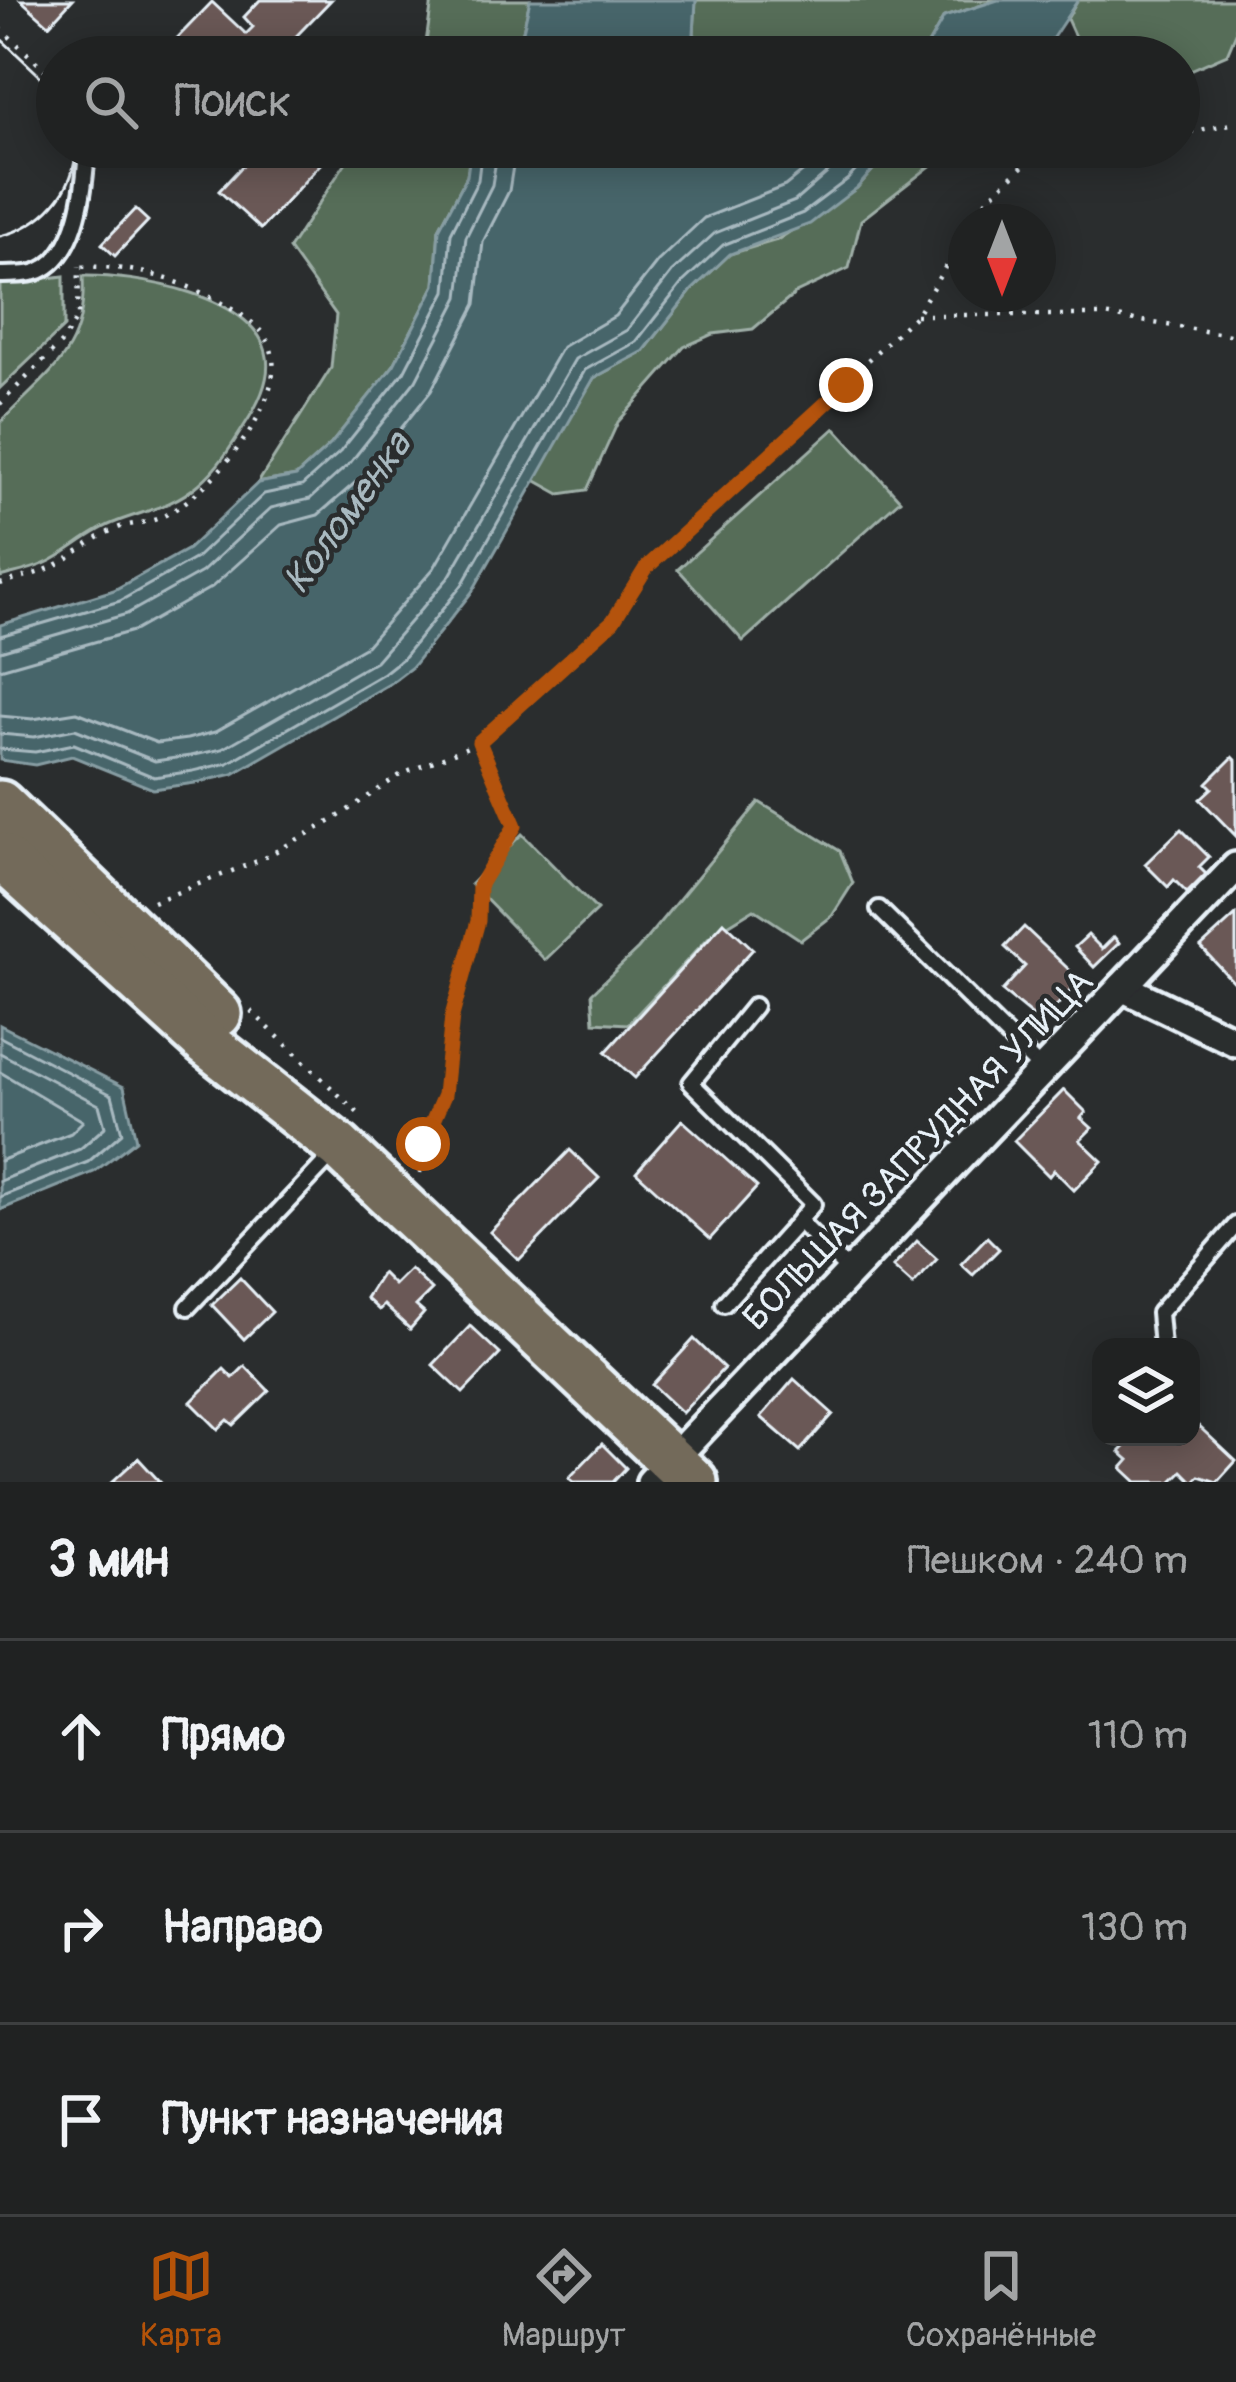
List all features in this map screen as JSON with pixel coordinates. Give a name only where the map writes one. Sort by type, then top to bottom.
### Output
[{"type":"main road","points":[[0,804],[16,853],[229,1024],[339,1148],[672,1475]]},
{"type":"street","name":"БОЛЬШАЯ ЗАПРУДНАЯ УЛИЦА","points":[[672,1475],[848,1270],[1236,867]]},
{"type":"street","points":[[1122,987],[1166,1013],[1236,1042]]},
{"type":"lane","points":[[0,275],[36,273],[60,258],[78,210],[84,168]]},
{"type":"lane","points":[[879,909],[1040,1068]]},
{"type":"lane","points":[[724,1304],[813,1204],[691,1083],[754,1006]]},
{"type":"lane","points":[[188,1307],[339,1148]]},
{"type":"lane","points":[[799,1221],[848,1270]]},
{"type":"lane","points":[[1161,1338],[1159,1313],[1236,1225]]},
{"type":"path","points":[[0,28],[36,61]]},
{"type":"path","points":[[1200,130],[1236,123]]},
{"type":"path","points":[[984,204],[1021,168]]},
{"type":"path","points":[[142,907],[260,860],[400,775],[479,742],[613,621],[646,568],[916,315],[948,263]]},
{"type":"path","points":[[0,584],[50,568],[118,527],[160,518],[200,490],[252,427],[274,356],[262,330],[175,278],[50,264]]},
{"type":"path","points":[[0,404],[62,342],[78,316],[79,266]]},
{"type":"path","points":[[916,315],[1104,315],[1236,336]]},
{"type":"path","points":[[420,1173],[423,1144],[444,1095],[452,1016],[478,921],[479,886],[515,826],[479,742]]},
{"type":"green space","points":[[432,0],[530,0],[522,36],[427,36]]},
{"type":"green space","points":[[696,0],[998,0],[944,17],[933,36],[694,34]]},
{"type":"green space","points":[[1078,0],[1236,0],[1236,33],[1227,54],[1200,66],[1200,36],[1075,36],[1067,19]]},
{"type":"green space","points":[[342,168],[468,168],[439,229],[435,285],[394,365],[331,444],[296,476],[258,483],[331,368],[336,315],[289,249]]},
{"type":"green space","points":[[875,168],[928,168],[861,220],[849,268],[796,293],[753,329],[713,334],[684,347],[618,422],[587,490],[560,494],[533,479],[594,378],[644,351],[692,290],[730,254],[777,240],[857,188]]},
{"type":"green space","points":[[64,276],[64,327],[0,388],[0,284]]},
{"type":"green space","points":[[83,276],[131,279],[217,303],[258,335],[267,357],[265,384],[229,449],[189,492],[106,526],[44,564],[0,577],[0,423],[49,374],[71,343],[83,303]]},
{"type":"green space","points":[[835,428],[900,500],[743,641],[678,569]]},
{"type":"green space","points":[[759,802],[840,851],[853,883],[832,916],[801,940],[754,909],[710,936],[628,1024],[594,1022],[592,993],[638,949]]},
{"type":"green space","points":[[522,834],[597,910],[545,960],[471,884]]},
{"type":"water","points":[[530,0],[696,0],[696,36],[522,36]]},
{"type":"water","points":[[998,0],[1078,0],[1054,36],[933,36],[944,17]]},
{"type":"water","name":"Коломенка","points":[[468,168],[875,168],[857,188],[810,224],[730,254],[692,290],[644,351],[594,378],[472,592],[412,667],[391,683],[233,774],[195,783],[153,789],[72,756],[35,765],[0,760],[0,625],[114,590],[188,549],[258,483],[296,476],[331,444],[394,365],[435,285],[439,229]]},
{"type":"water","points":[[0,1025],[124,1087],[136,1140],[94,1172],[0,1210]]},
{"type":"building","points":[[21,0],[72,0],[49,25]]},
{"type":"building","points":[[260,0],[331,0],[296,36],[179,36],[212,2],[246,34],[253,27],[244,17]]},
{"type":"building","points":[[240,168],[317,168],[261,229],[219,191]]},
{"type":"building","points":[[135,209],[148,221],[115,256],[102,244]]},
{"type":"building","points":[[1233,757],[1236,836],[1200,799],[1212,788],[1207,783]]},
{"type":"building","points":[[1181,829],[1209,857],[1199,867],[1206,874],[1187,893],[1174,880],[1168,887],[1145,864]]},
{"type":"building","points":[[1236,915],[1236,985],[1201,947]]},
{"type":"building","points":[[724,922],[753,949],[635,1078],[606,1052]]},
{"type":"building","points":[[1024,927],[1080,980],[1051,1012],[1046,1007],[1035,1018],[1002,991],[1025,966],[1005,947]]},
{"type":"building","points":[[1088,935],[1102,949],[1114,937],[1119,943],[1094,967],[1075,947]]},
{"type":"building","points":[[1064,1090],[1086,1112],[1081,1118],[1092,1128],[1080,1140],[1102,1161],[1074,1190],[1054,1170],[1049,1176],[1014,1141]]},
{"type":"building","points":[[682,1120],[757,1187],[710,1239],[636,1172]]},
{"type":"building","points":[[570,1150],[599,1178],[519,1260],[490,1232]]},
{"type":"building","points":[[987,1237],[999,1249],[973,1275],[961,1264]]},
{"type":"building","points":[[917,1241],[937,1259],[913,1285],[893,1267]]},
{"type":"building","points":[[410,1269],[432,1290],[416,1306],[424,1313],[410,1329],[384,1305],[379,1310],[366,1298],[382,1273],[394,1285]]},
{"type":"building","points":[[240,1278],[272,1312],[244,1339],[212,1305]]},
{"type":"building","points":[[470,1326],[500,1354],[463,1393],[433,1365]]},
{"type":"building","points":[[694,1339],[724,1368],[682,1413],[652,1385]]},
{"type":"building","points":[[245,1366],[269,1391],[234,1425],[228,1420],[218,1429],[191,1402],[224,1369],[233,1378]]},
{"type":"building","points":[[794,1379],[833,1414],[800,1451],[761,1417]]},
{"type":"building","points":[[1200,1427],[1236,1461],[1217,1482],[1199,1476],[1193,1482],[1182,1471],[1171,1482],[1137,1482],[1122,1468],[1129,1460],[1120,1452],[1126,1446],[1200,1446]]},
{"type":"building","points":[[602,1444],[626,1468],[613,1482],[569,1478]]},
{"type":"building","points":[[138,1458],[160,1482],[112,1482]]},
{"type":"tram line","points":[[0,38],[36,72]]},
{"type":"tram line","points":[[0,236],[43,215],[63,192],[73,168]]},
{"type":"route","points":[[423,1144],[444,1095],[452,1016],[478,921],[479,886],[515,826],[479,742],[613,621],[646,568],[846,385]]}]
